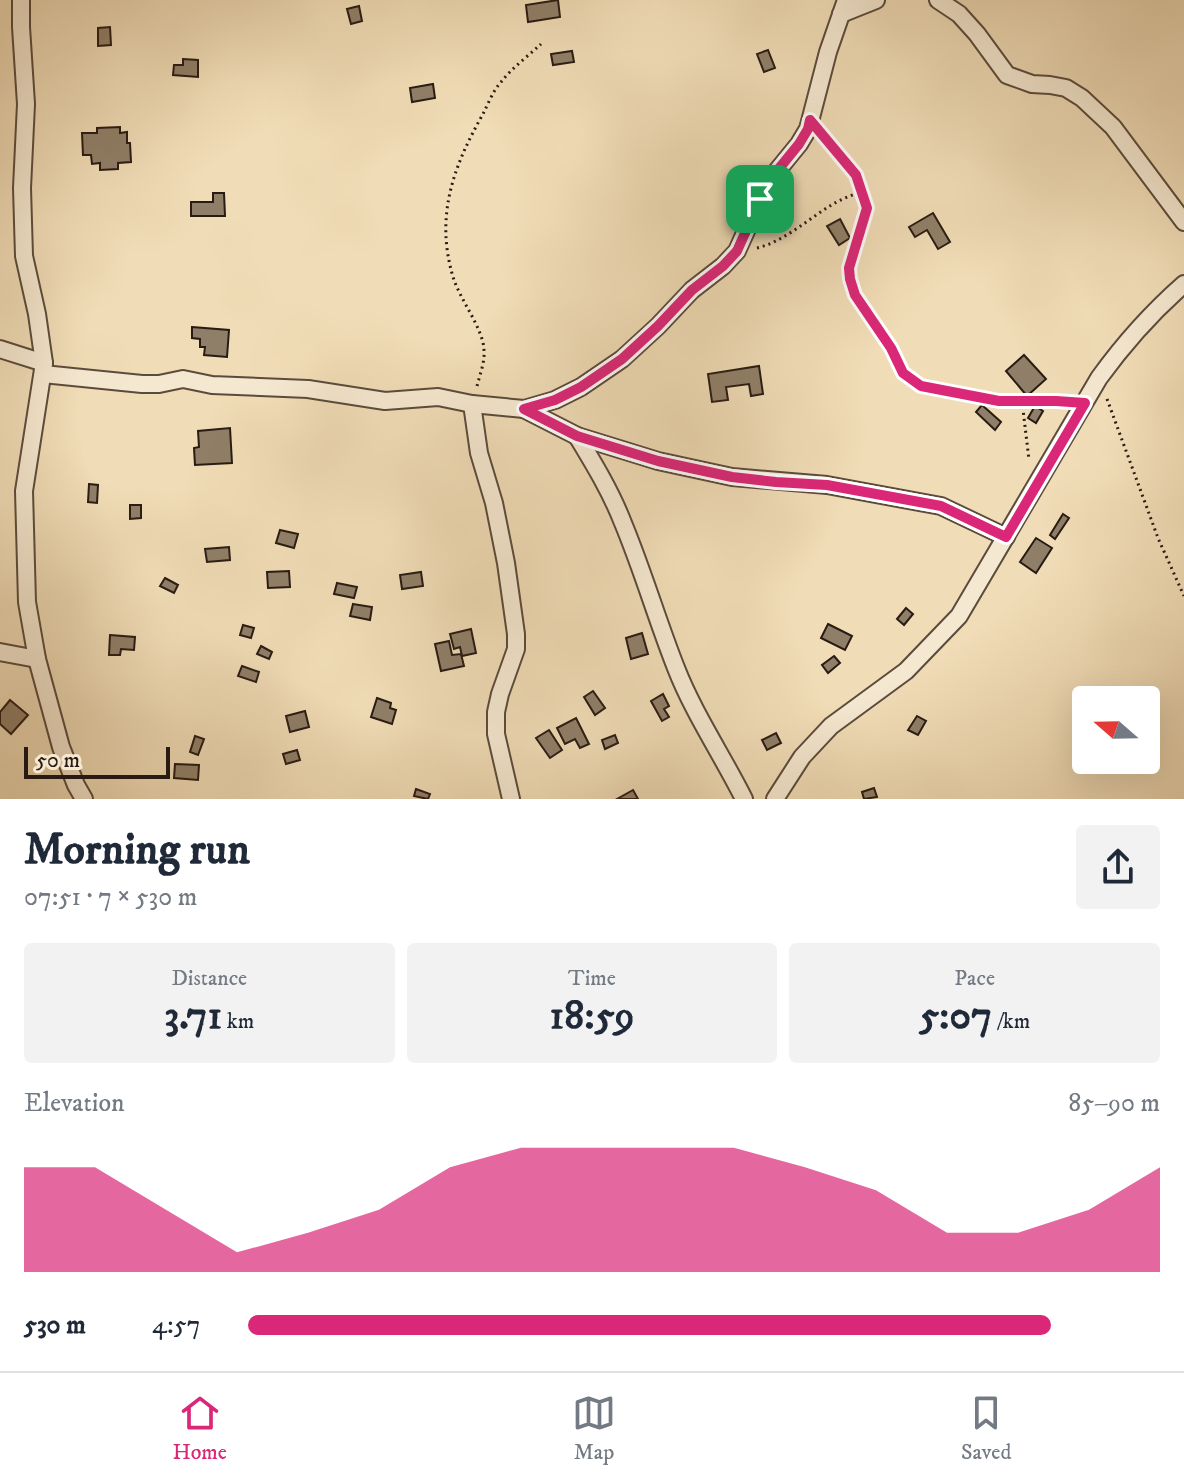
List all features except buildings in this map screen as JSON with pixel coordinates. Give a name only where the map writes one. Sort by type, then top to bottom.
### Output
[{"type":"street","points":[[21,0],[26,104],[22,188],[24,256],[37,314],[44,369],[24,491],[27,602],[37,659],[61,747],[84,799]]},
{"type":"street","points":[[524,409],[555,400],[581,387],[622,359],[737,251],[768,182],[808,129],[843,7],[876,0]]},
{"type":"street","points":[[938,0],[955,6],[1007,75],[1032,84],[1066,88],[1082,98],[1113,127],[1184,222]]},
{"type":"street","points":[[775,799],[802,757],[831,726],[906,671],[959,616],[1099,378],[1125,343],[1184,284]]},
{"type":"street","points":[[0,349],[44,369],[142,384],[183,379],[212,385],[308,389],[385,401],[438,397],[524,409],[577,436],[658,461],[732,477],[827,485],[941,506],[1006,537]]},
{"type":"street","points":[[472,404],[479,453],[494,503],[506,563],[516,634],[516,649],[496,712],[496,734],[511,799]]},
{"type":"street","points":[[577,436],[604,480],[623,522],[690,701],[744,799]]},
{"type":"street","points":[[0,652],[37,659]]},
{"type":"path","points":[[472,404],[485,350],[454,279],[447,247],[446,217],[450,188],[464,147],[500,82],[541,44]]},
{"type":"path","points":[[810,120],[856,175],[862,191],[867,208],[849,268],[850,279],[855,295],[891,348],[903,373],[921,386],[999,401],[1085,403]]},
{"type":"path","points":[[737,251],[767,246],[832,204],[862,191]]},
{"type":"path","points":[[1099,378],[1158,538],[1184,596]]},
{"type":"path","points":[[1022,401],[1032,492]]},
{"type":"route","points":[[810,120],[856,175],[865,199],[867,208],[849,268],[850,279],[855,295],[891,348],[903,373],[921,386],[999,401],[1085,403],[1006,537],[941,506],[827,485],[732,477],[658,461],[577,436],[524,409],[555,400],[581,387],[622,359],[737,251],[760,199],[768,182],[799,144],[810,120]]}]
